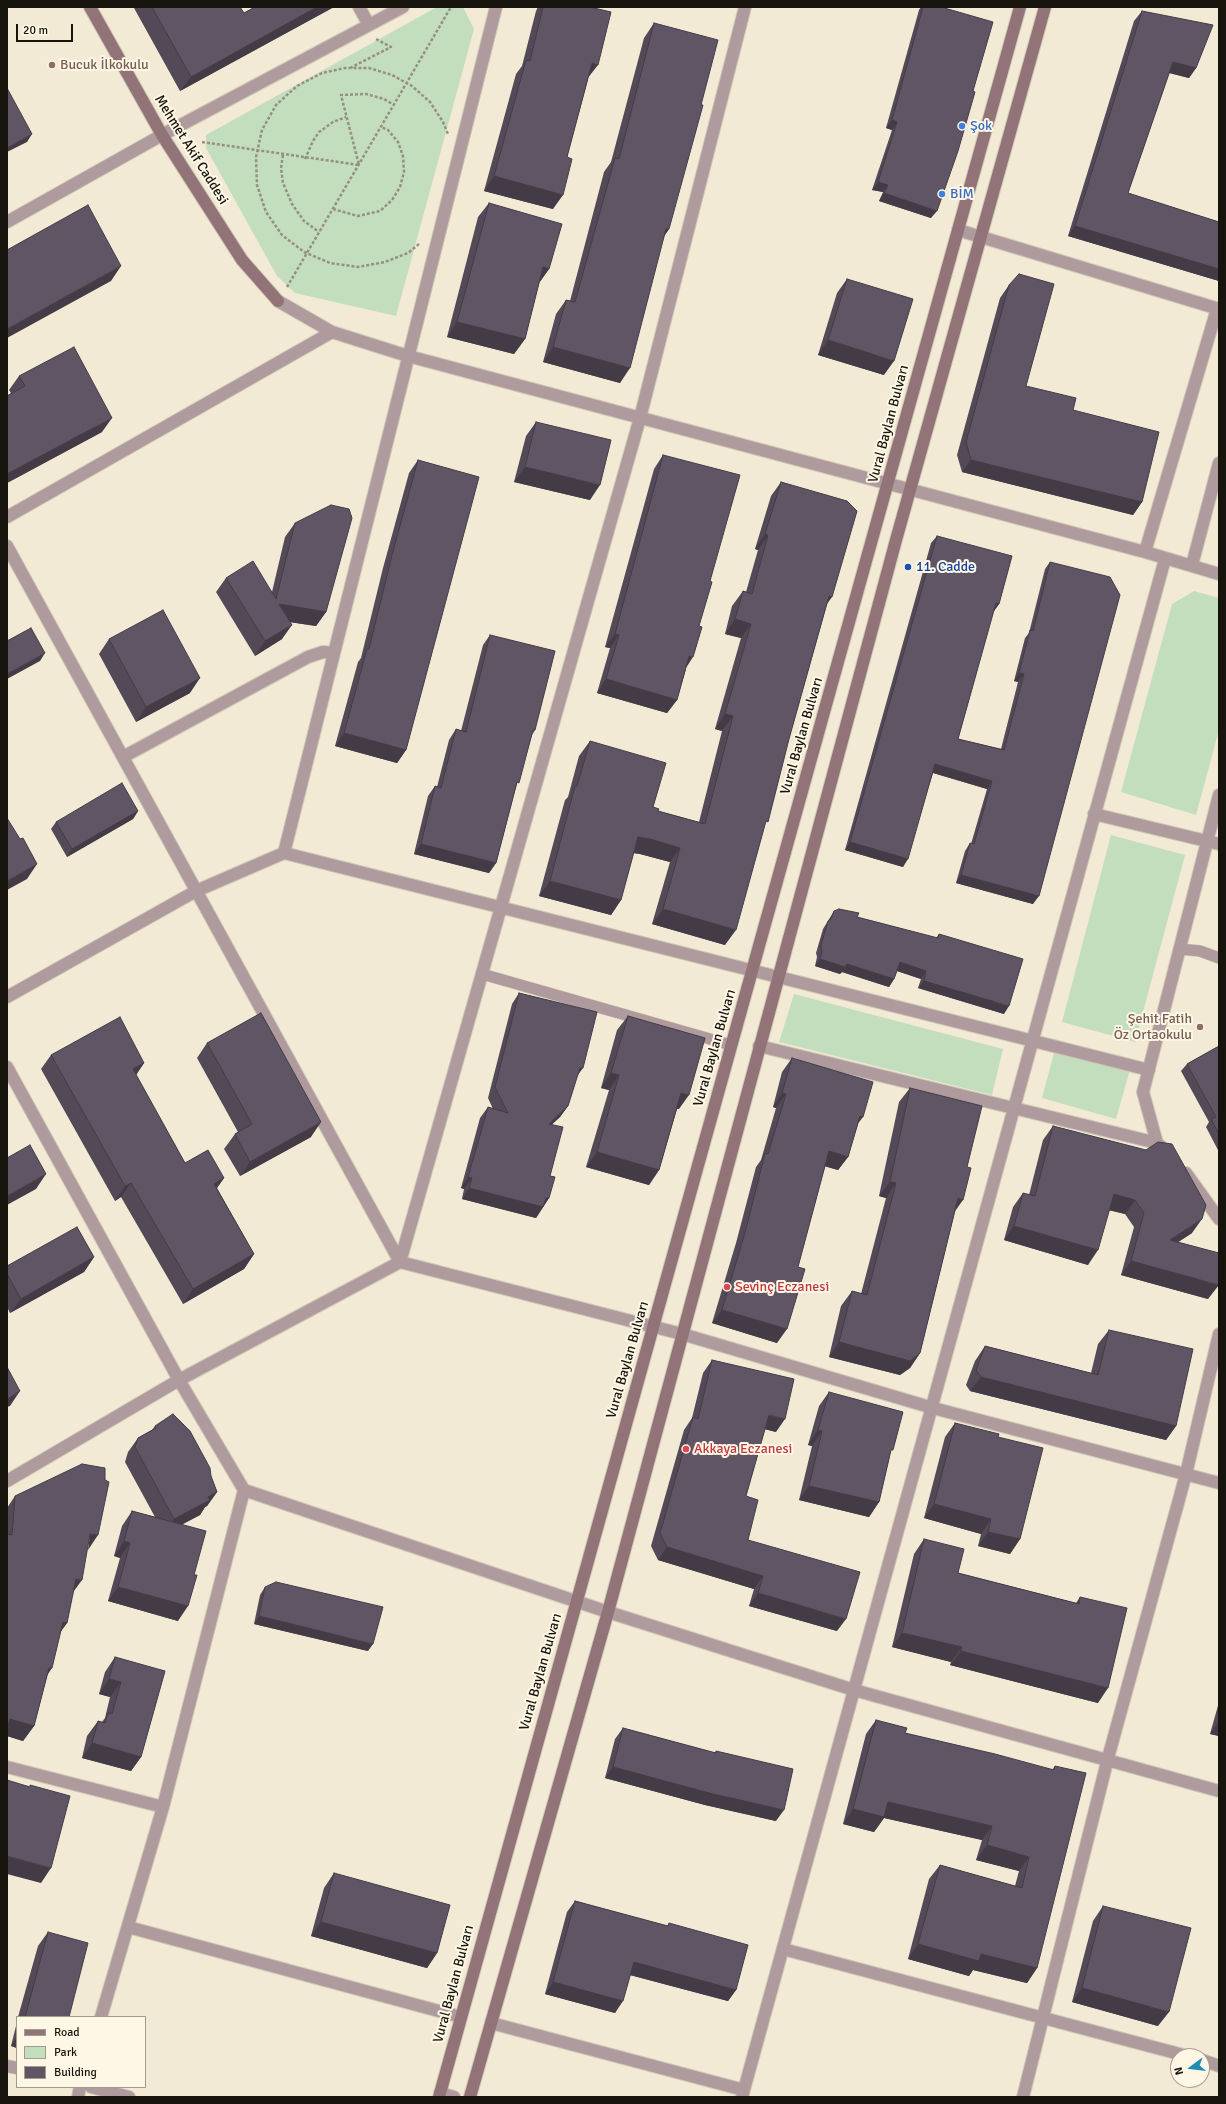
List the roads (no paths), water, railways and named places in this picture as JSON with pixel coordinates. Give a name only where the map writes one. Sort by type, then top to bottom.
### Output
[{"type":"main road","name":"Mehmet Akif Caddesi","points":[[90,7],[162,135],[242,260],[278,301]]},
{"type":"main road","name":"Vural Baylan Bulvarı","points":[[439,2095],[1020,7]]},
{"type":"main road","points":[[470,2097],[608,1612],[759,1046],[910,490],[1045,7]]},
{"type":"street","points":[[359,7],[369,25]]},
{"type":"street","points":[[7,222],[162,135],[403,7]]},
{"type":"street","points":[[284,852],[496,7]]},
{"type":"street","points":[[400,1262],[640,418],[745,7]]},
{"type":"street","points":[[958,230],[1218,309],[1145,552]]},
{"type":"street","points":[[278,301],[332,332],[408,356],[1145,552],[1219,574]]},
{"type":"street","points":[[7,517],[332,332]]},
{"type":"street","points":[[1192,565],[1219,463]]},
{"type":"street","points":[[7,546],[400,1262]]},
{"type":"street","points":[[491,2023],[743,2093],[933,1408],[1013,1108],[1165,559]]},
{"type":"street","points":[[123,757],[308,657],[323,652],[334,653]]},
{"type":"street","points":[[1157,1143],[1143,1092],[1219,795]]},
{"type":"street","points":[[1094,814],[1219,844]]},
{"type":"street","points":[[7,997],[196,891],[284,852],[501,908],[778,976],[1032,1042],[1149,1070]]},
{"type":"street","points":[[759,1046],[1157,1143],[1178,1162],[1219,1219]]},
{"type":"street","points":[[7,1067],[179,1380],[244,1490],[576,1602],[854,1690],[1108,1758],[1219,1790]]},
{"type":"street","points":[[7,1481],[179,1380],[400,1262],[682,1334],[933,1408],[1219,1483]]},
{"type":"street","points":[[1023,2097],[1108,1758],[1186,1474],[1219,1334]]},
{"type":"street","points":[[101,2016],[163,1807],[244,1490]]},
{"type":"street","points":[[7,1767],[163,1807]]},
{"type":"street","points":[[128,1927],[461,2017]]},
{"type":"street","points":[[783,1949],[1170,2051]]},
{"type":"street","points":[[94,2088],[129,2097]]},
{"type":"street","points":[[439,2095],[454,2097]]},
{"type":"lane","points":[[1179,949],[1200,952],[1219,958]]},
{"type":"lane","points":[[482,974],[732,1045]]},
{"type":"place","name":"Bucuk İlkokulu","points":[[52,65]]},
{"type":"place","name":"Şok","points":[[962,126]]},
{"type":"place","name":"BİM","points":[[942,194]]},
{"type":"place","name":"11. Cadde","points":[[908,567]]},
{"type":"place","name":"Şehit Fatih Öz Ortaokulu","points":[[1200,1027]]},
{"type":"place","name":"Sevinç Eczanesi","points":[[727,1287]]},
{"type":"place","name":"Akkaya Eczanesi","points":[[686,1449]]}]
